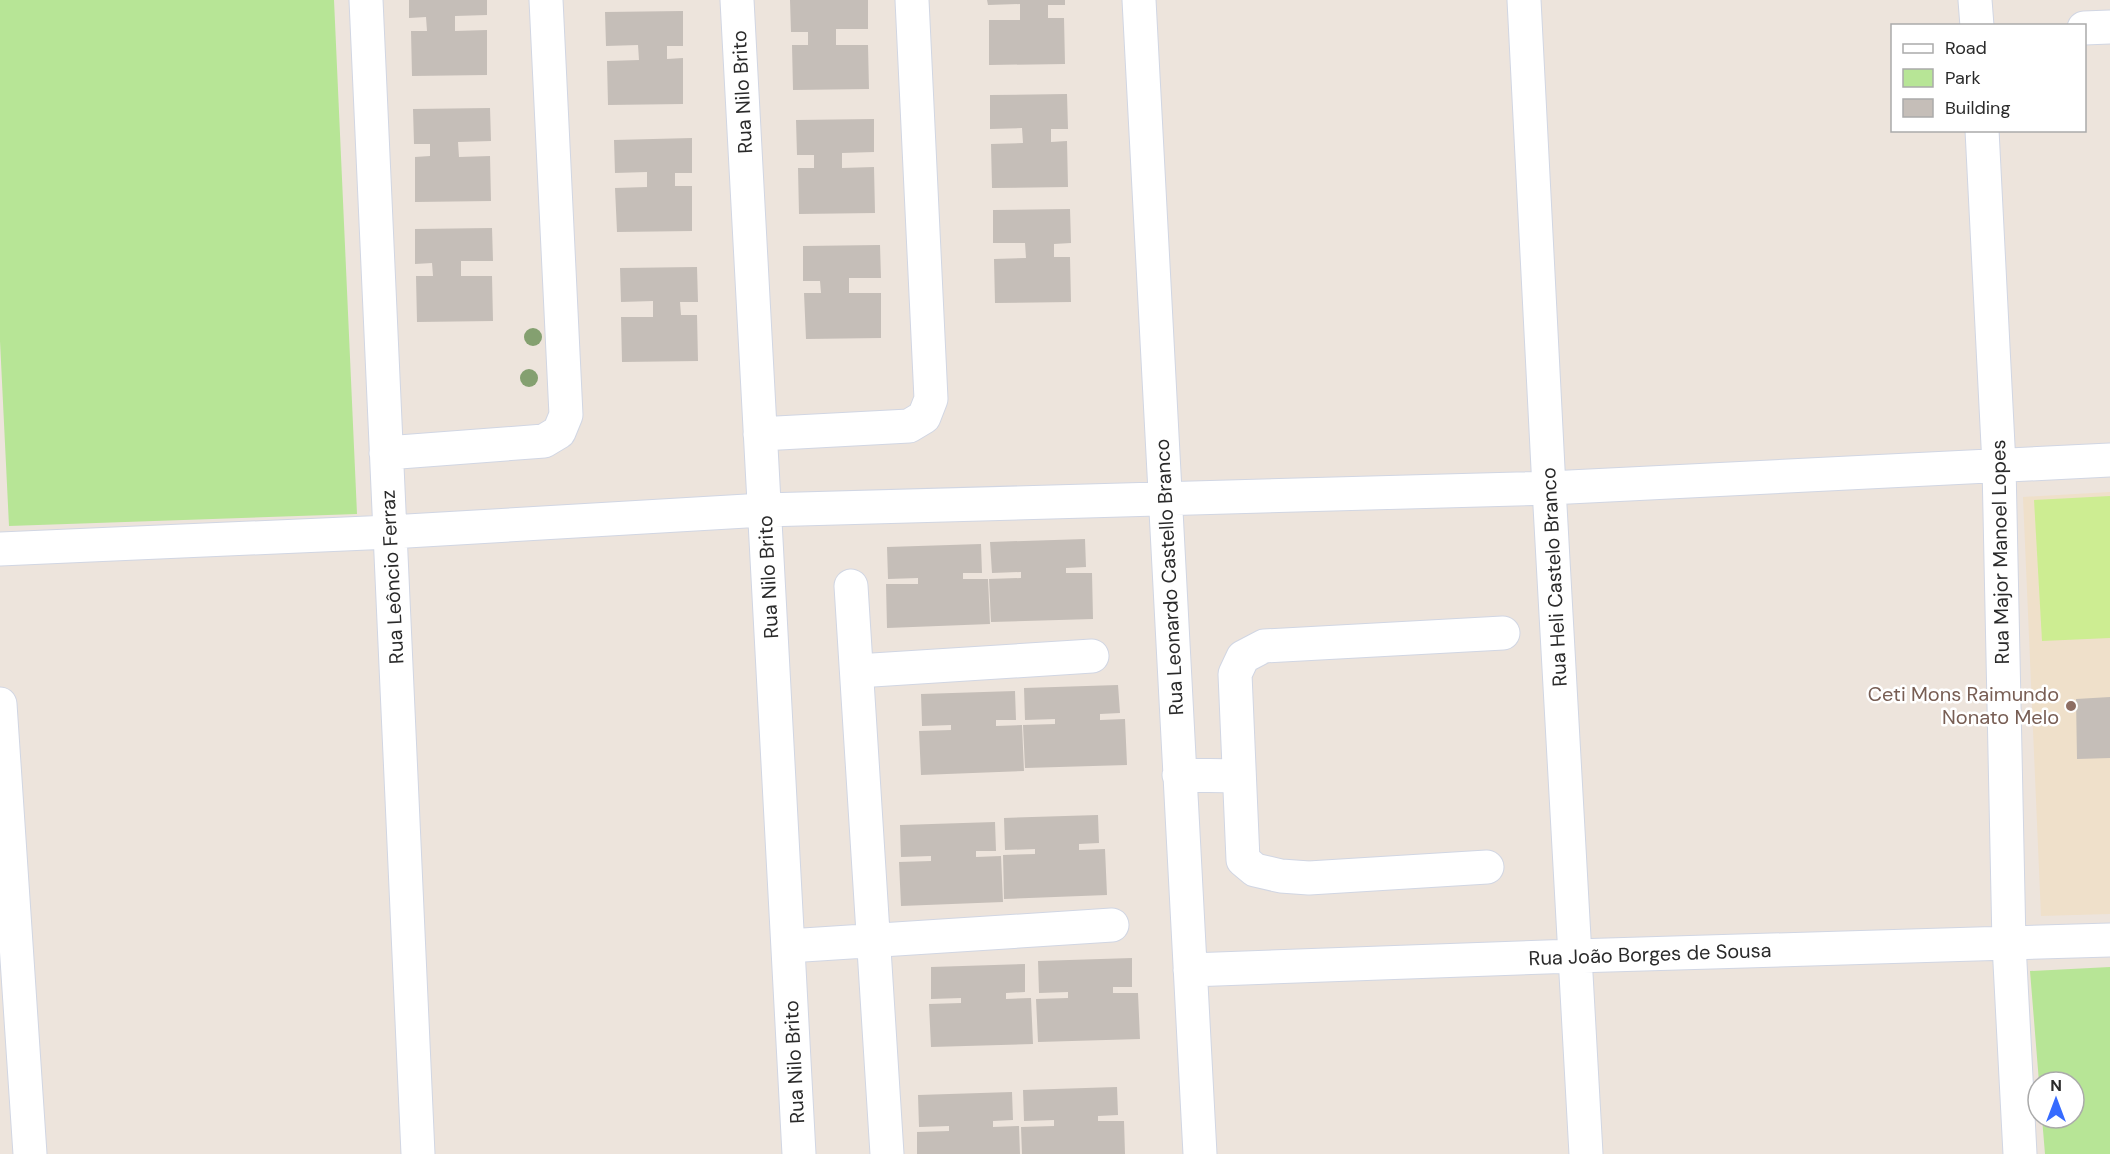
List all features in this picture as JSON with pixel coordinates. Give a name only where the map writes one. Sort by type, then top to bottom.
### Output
[{"type":"street","name":"Rua Leôncio Ferraz","points":[[366,0],[418,1154]]},
{"type":"street","points":[[386,453],[544,441],[559,432],[567,415],[546,0]]},
{"type":"street","name":"Rua Nilo Brito","points":[[737,0],[799,1154]]},
{"type":"street","points":[[760,434],[909,426],[924,417],[931,399],[912,0]]},
{"type":"street","name":"Rua Leonardo Castello Branco","points":[[1139,0],[1200,1154]]},
{"type":"street","name":"Rua Heli Castelo Branco","points":[[1524,0],[1586,1154]]},
{"type":"street","points":[[1975,0],[1977,24]]},
{"type":"street","points":[[2086,28],[2110,27]]},
{"type":"street","name":"Rua Major Manoel Lopes","points":[[1982,132],[1999,465],[2009,944],[2020,1154]]},
{"type":"street","points":[[0,549],[390,532],[764,510],[1549,488],[2110,460]]},
{"type":"street","points":[[851,586],[887,1154]]},
{"type":"street","points":[[1487,867],[1309,878],[1281,876],[1255,870],[1243,860],[1235,674],[1243,657],[1264,646],[1503,633]]},
{"type":"street","points":[[857,671],[1092,656]]},
{"type":"street","points":[[0,704],[30,1154]]},
{"type":"street","points":[[1179,775],[1239,776]]},
{"type":"street","points":[[788,946],[1112,926]]},
{"type":"street","name":"Rua João Borges de Sousa","points":[[1190,970],[2110,940]]},
{"type":"shaded area","name":"Ceti Mons Raimundo Nonato Melo","points":[[2110,492],[2110,914],[2041,916],[2023,497]]},
{"type":"green space","points":[[0,0],[334,0],[357,514],[9,526],[0,341]]},
{"type":"green space","points":[[2110,496],[2110,638],[2042,641],[2034,500]]},
{"type":"green space","points":[[2110,967],[2110,1154],[2045,1154],[2043,1130],[2086,1130],[2086,1070],[2038,1070],[2030,971]]},
{"type":"building","points":[[409,0],[487,0],[487,15],[455,16],[455,31],[487,30],[487,75],[412,76],[411,31],[427,31],[426,17],[409,18]]},
{"type":"building","points":[[790,0],[868,0],[868,29],[836,29],[836,45],[868,45],[869,89],[793,90],[792,45],[808,45],[808,32],[791,32]]},
{"type":"building","points":[[987,0],[1065,0],[1065,5],[1048,5],[1048,18],[1064,18],[1065,64],[989,65],[989,20],[1020,20],[1020,4],[988,5]]},
{"type":"building","points":[[683,11],[683,46],[667,46],[667,59],[683,58],[683,104],[608,105],[607,61],[639,60],[638,45],[606,46],[605,12]]},
{"type":"building","points":[[1067,94],[1068,129],[1051,129],[1051,142],[1067,141],[1068,187],[992,188],[991,144],[1023,143],[1022,128],[990,129],[990,95]]},
{"type":"building","points":[[490,108],[491,141],[458,142],[459,157],[490,156],[491,201],[415,202],[415,157],[430,156],[430,144],[414,144],[413,109]]},
{"type":"building","points":[[874,119],[874,152],[842,153],[842,168],[874,167],[875,213],[799,214],[798,168],[814,168],[814,155],[797,155],[796,120]]},
{"type":"building","points":[[692,138],[692,173],[675,173],[675,186],[692,186],[692,231],[617,232],[615,188],[647,187],[647,172],[615,173],[614,140]]},
{"type":"building","points":[[1070,209],[1071,243],[1054,244],[1054,257],[1070,257],[1071,302],[995,303],[994,259],[1026,258],[1025,243],[993,243],[993,210]]},
{"type":"building","points":[[492,228],[493,261],[461,261],[461,276],[492,276],[493,321],[417,322],[416,276],[433,276],[432,263],[415,264],[415,229]]},
{"type":"building","points":[[880,245],[881,278],[849,278],[849,293],[881,293],[881,338],[806,339],[804,293],[821,293],[820,281],[803,281],[803,246]]},
{"type":"building","points":[[697,267],[698,302],[680,302],[681,315],[697,315],[698,361],[622,362],[621,317],[653,317],[653,301],[621,302],[620,268]]},
{"type":"building","points":[[1085,539],[1086,567],[1066,568],[1066,573],[1092,573],[1093,619],[991,622],[989,579],[1021,578],[1021,572],[992,573],[990,542]]},
{"type":"building","points":[[981,544],[982,573],[963,573],[963,579],[988,579],[990,624],[887,628],[886,584],[918,584],[918,578],[888,579],[887,547]]},
{"type":"building","points":[[1118,685],[1120,713],[1100,714],[1100,720],[1125,719],[1127,765],[1025,768],[1023,725],[1055,724],[1055,719],[1025,720],[1024,688]]},
{"type":"building","points":[[1015,691],[1016,720],[996,720],[996,726],[1022,725],[1024,771],[921,775],[919,731],[951,730],[951,725],[922,726],[921,694]]},
{"type":"building","points":[[2110,697],[2110,758],[2077,759],[2076,699]]},
{"type":"building","points":[[1098,815],[1099,843],[1079,844],[1079,850],[1105,849],[1107,895],[1004,899],[1003,855],[1035,854],[1035,849],[1005,850],[1004,818]]},
{"type":"building","points":[[995,822],[996,851],[976,851],[976,857],[1001,856],[1003,902],[901,906],[899,862],[931,861],[931,856],[901,857],[900,825]]},
{"type":"building","points":[[1132,958],[1132,987],[1113,987],[1113,993],[1138,993],[1140,1039],[1038,1042],[1036,999],[1068,998],[1068,992],[1039,993],[1038,961]]},
{"type":"building","points":[[1025,964],[1025,992],[1006,993],[1006,999],[1031,998],[1033,1044],[931,1047],[929,1004],[961,1003],[961,998],[931,999],[931,967]]},
{"type":"building","points":[[1117,1087],[1118,1115],[1098,1116],[1098,1121],[1124,1121],[1125,1154],[1022,1154],[1021,1127],[1054,1126],[1054,1120],[1024,1121],[1023,1090]]},
{"type":"building","points":[[1012,1092],[1013,1120],[993,1121],[993,1127],[1019,1126],[1020,1154],[917,1154],[917,1132],[949,1131],[949,1126],[919,1127],[918,1095]]},
{"type":"place","name":"Ceti Mons Raimundo Nonato Melo","points":[[2071,706]]}]
